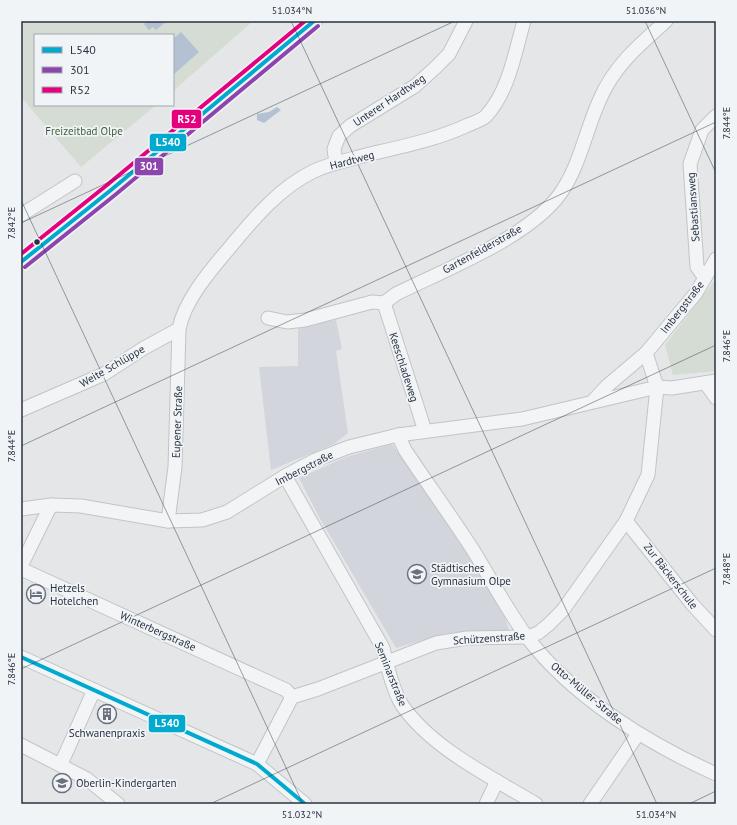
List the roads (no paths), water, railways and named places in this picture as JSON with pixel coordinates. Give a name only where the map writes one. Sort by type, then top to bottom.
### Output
[{"type":"main road","points":[[21,262],[116,186],[314,21]]},
{"type":"street","name":"Unterer Hardtweg","points":[[336,162],[334,149],[339,136],[350,126],[415,86],[435,68],[449,54],[466,21]]},
{"type":"street","name":"Hardtweg","points":[[180,326],[208,273],[248,224],[291,185],[314,171],[336,162],[410,145],[446,134],[486,117],[503,91],[524,21]]},
{"type":"street","name":"Gartenfelderstraße","points":[[384,303],[396,294],[518,232],[545,210],[560,194],[570,176],[600,98],[610,80],[626,58],[666,21]]},
{"type":"street","name":"Sebastiansweg","points":[[705,278],[697,267],[690,164],[702,130],[716,116]]},
{"type":"street","points":[[21,215],[75,181]]},
{"type":"street","name":"Imbergstraße","points":[[593,401],[607,386],[646,353],[696,293],[716,259]]},
{"type":"street","points":[[268,318],[287,322],[305,320],[372,302],[384,303]]},
{"type":"street","name":"Keeschladeweg","points":[[384,303],[425,431]]},
{"type":"street","name":"Weite Schlüppe","points":[[21,410],[104,374],[180,326]]},
{"type":"street","name":"Eupener Straße","points":[[168,521],[175,467],[180,326]]},
{"type":"street","points":[[646,353],[657,387]]},
{"type":"street","points":[[711,383],[716,398]]},
{"type":"street","name":"Imbergstraße","points":[[21,509],[51,504],[81,506],[168,521],[202,520],[227,512],[285,476],[315,460],[336,452],[398,435],[522,419],[657,387],[672,388],[711,383]]},
{"type":"street","name":"Schützenstraße","points":[[292,697],[318,689],[436,644],[467,638],[527,637],[538,633],[563,610],[626,521],[648,475],[657,387]]},
{"type":"street","name":"Otto-Müller-Straße","points":[[398,435],[405,450],[472,549],[527,637],[565,678],[638,734],[684,760],[716,774]]},
{"type":"street","name":"Seminarstraße","points":[[285,476],[383,648],[386,663],[402,705],[434,741],[536,804]]},
{"type":"street","points":[[22,571],[51,504]]},
{"type":"street","name":"Zur Bäckerschule","points":[[626,521],[692,604],[716,630]]},
{"type":"street","name":"Winterbergstraße","points":[[22,571],[286,690],[292,697]]},
{"type":"street","points":[[21,657],[257,764],[305,804]]},
{"type":"street","points":[[61,764],[94,690]]},
{"type":"street","points":[[257,764],[292,697]]},
{"type":"street","points":[[590,804],[638,734]]},
{"type":"street","points":[[21,745],[87,778],[118,804]]},
{"type":"street","points":[[486,804],[497,781]]},
{"type":"water","points":[[147,21],[167,21],[156,30],[153,27],[149,30],[144,24]]},
{"type":"water","points":[[181,32],[199,52],[174,74],[174,38]]},
{"type":"water","points":[[277,107],[281,110],[264,123],[257,120],[257,114],[269,112]]},
{"type":"place","name":"Städtisches Gymnasium Olpe","points":[[417,574]]},
{"type":"place","name":"Hetzels Hotelchen","points":[[36,594]]},
{"type":"place","name":"Schwanenpraxis","points":[[107,714]]},
{"type":"place","name":"Oberlin-Kindergarten","points":[[62,783]]},
{"type":"park label","name":"Freizeitbad Olpe","points":[[84,131]]}]
